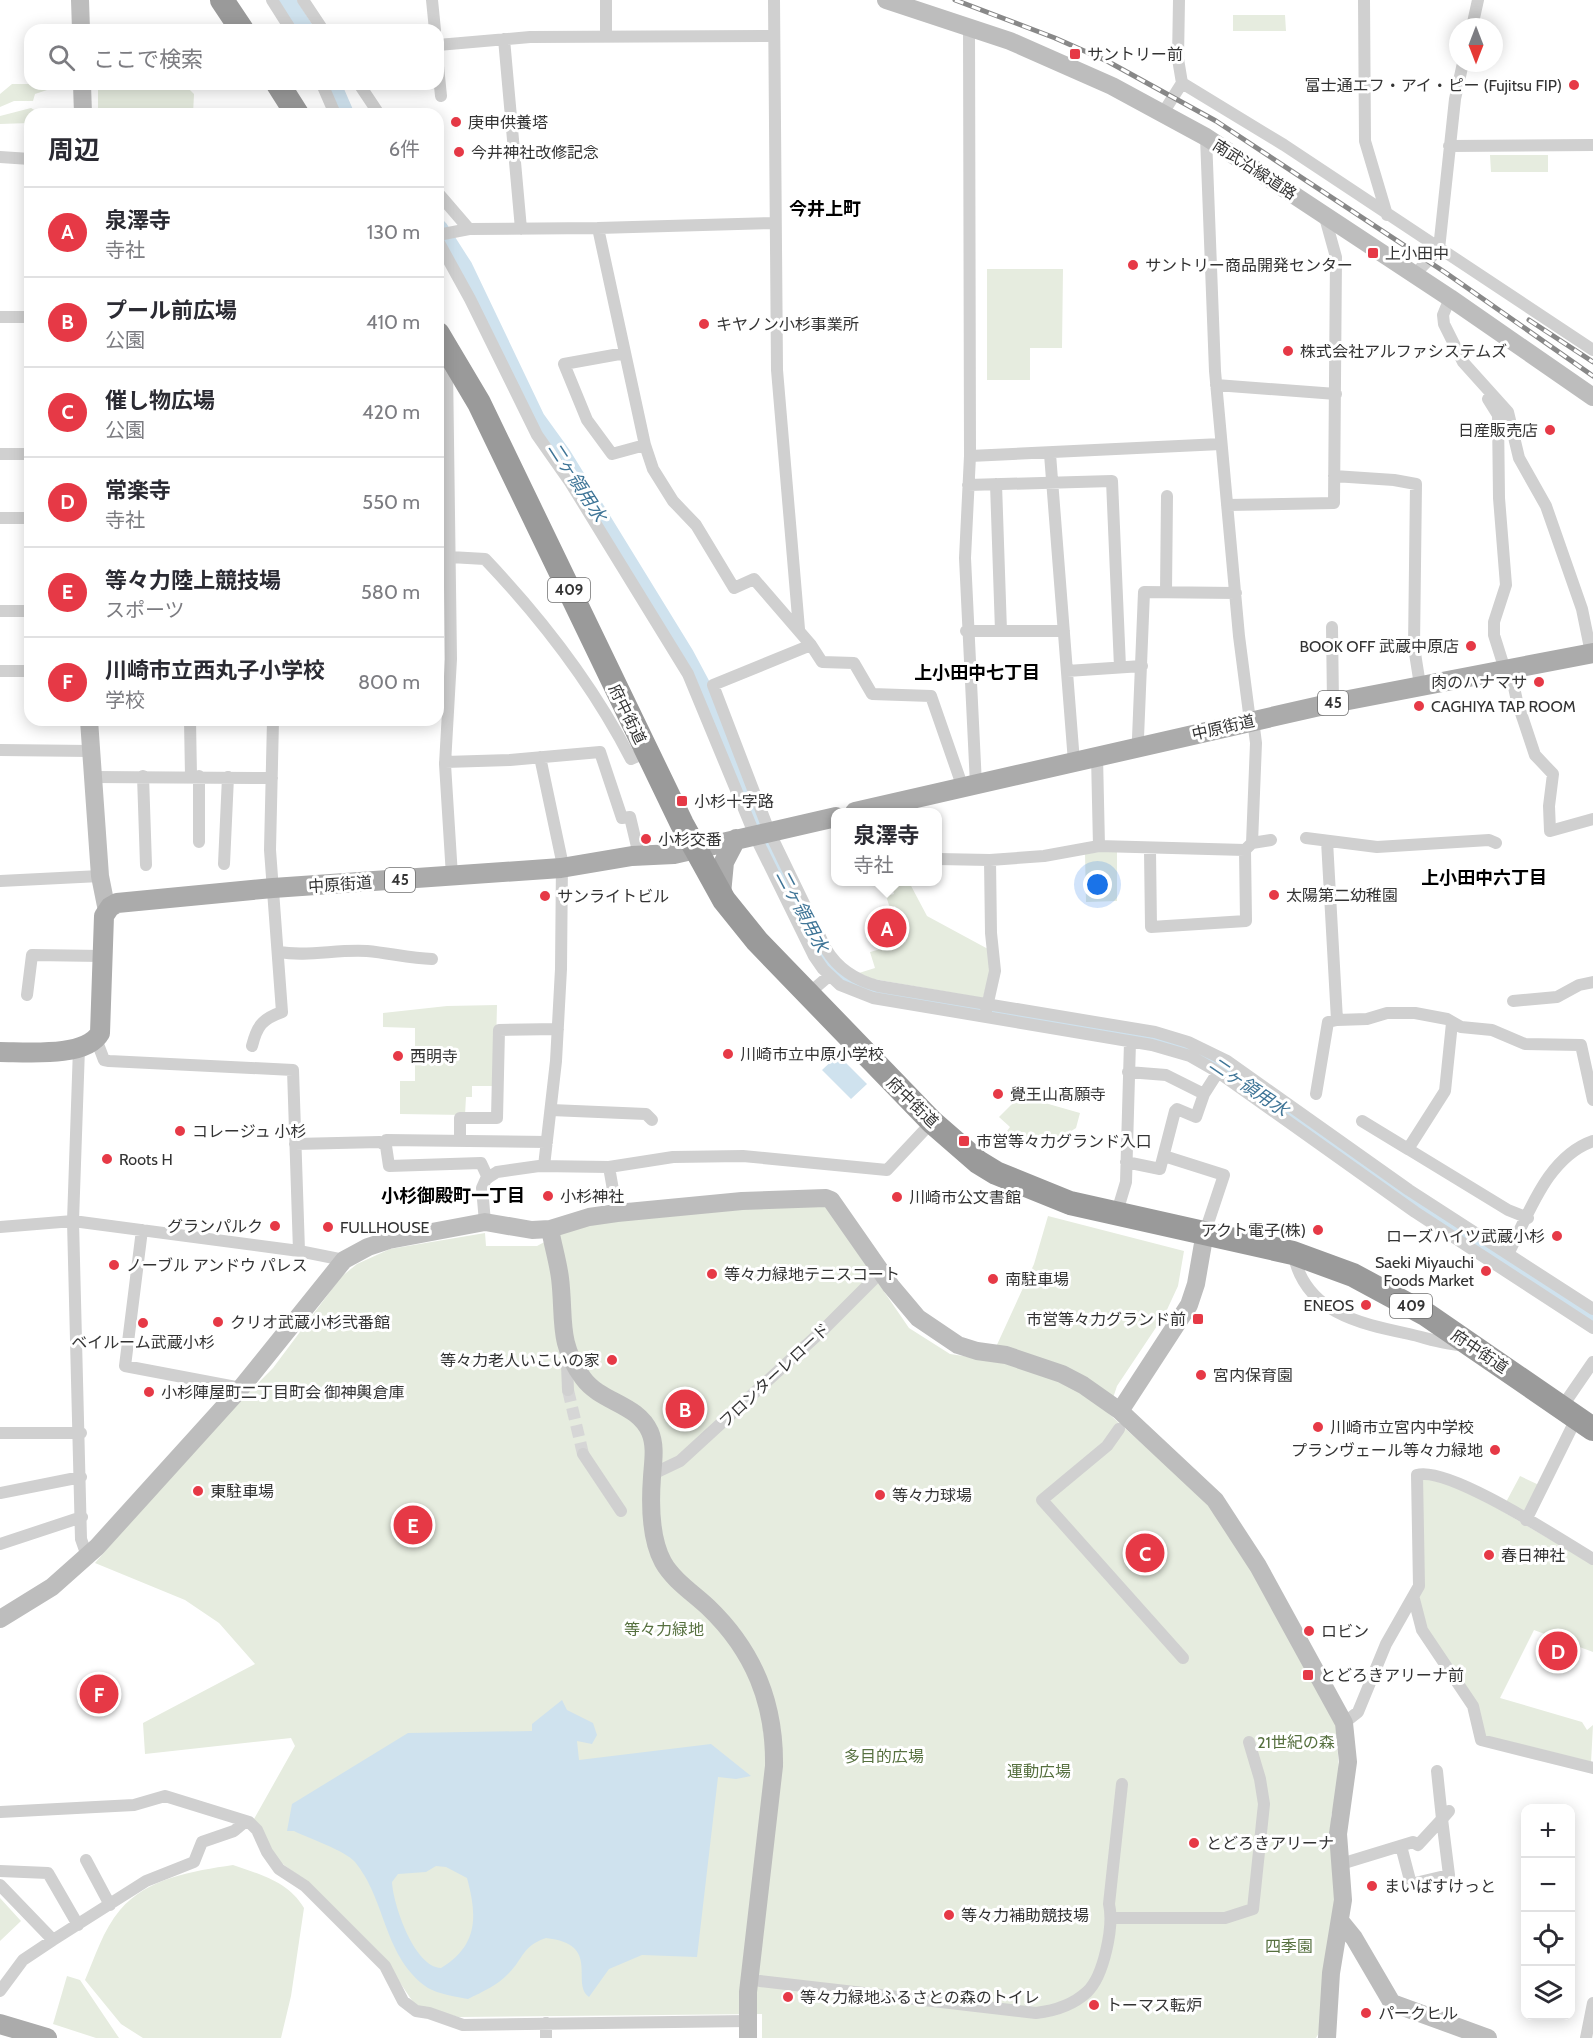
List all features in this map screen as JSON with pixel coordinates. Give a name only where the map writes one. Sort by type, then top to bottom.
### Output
[{"type":"highway","points":[[222,0],[238,24]]},
{"type":"highway","points":[[286,90],[294,108]]},
{"type":"highway","name":"府中街道","points":[[444,344],[494,433],[646,752],[721,894],[738,920],[932,1122],[978,1162],[1018,1184],[1070,1203],[1293,1253],[1359,1278],[1410,1305],[1577,1418]]},
{"type":"main road","name":"中原街道","points":[[892,808],[969,786],[1251,721],[1592,653]]},
{"type":"main road","name":"中原街道","points":[[107,911],[117,903],[135,900],[561,868],[639,855],[674,854],[753,833],[831,818]]},
{"type":"main road","points":[[721,894],[724,862],[753,833]]},
{"type":"main road","points":[[0,1053],[88,1044],[100,1033],[103,925],[107,911]]},
{"type":"main road","points":[[0,2024],[47,2038]]},
{"type":"street","points":[[81,0],[81,24]]},
{"type":"street","points":[[272,0],[287,24]]},
{"type":"street","points":[[303,0],[319,24]]},
{"type":"street","points":[[432,0],[434,24]]},
{"type":"street","points":[[606,0],[606,36]]},
{"type":"street","points":[[774,0],[777,370],[799,629]]},
{"type":"street","name":"南武沿線道路","points":[[886,0],[969,26],[1062,63],[1206,137],[1450,298],[1593,397]]},
{"type":"street","points":[[1163,113],[1182,83],[1178,59],[1179,0]]},
{"type":"street","points":[[1364,0],[1365,141],[1387,215]]},
{"type":"street","points":[[1474,18],[1478,0]]},
{"type":"street","points":[[969,26],[970,456],[965,558],[969,786]]},
{"type":"street","points":[[444,44],[504,39],[606,36],[773,36]]},
{"type":"street","points":[[504,39],[521,229]]},
{"type":"street","points":[[1414,275],[1439,249],[1449,146],[1461,72]]},
{"type":"street","points":[[1182,83],[1249,122],[1593,350]]},
{"type":"street","points":[[82,90],[83,108]]},
{"type":"street","points":[[325,90],[332,108]]},
{"type":"street","points":[[363,90],[375,108]]},
{"type":"street","points":[[440,90],[441,96]]},
{"type":"street","points":[[1150,850],[1150,927],[1246,921],[1256,743],[1251,721],[1236,593],[1216,386],[1206,137]]},
{"type":"street","points":[[1449,146],[1593,145]]},
{"type":"street","points":[[0,157],[24,159]]},
{"type":"street","points":[[444,200],[469,229]]},
{"type":"street","points":[[1227,505],[1334,503],[1336,257],[1324,214]]},
{"type":"street","points":[[444,233],[469,229],[775,223]]},
{"type":"street","points":[[597,228],[645,445],[653,469],[673,501],[696,525],[734,588],[754,579],[799,629],[822,662],[854,663],[872,694],[932,696],[969,786]]},
{"type":"street","points":[[444,252],[470,299],[537,435],[570,482],[688,674],[753,833],[813,956],[829,976],[860,995],[1130,1042],[1180,1053],[1218,1072],[1415,1212],[1593,1328]]},
{"type":"street","points":[[1450,298],[1443,315],[1444,324],[1463,362],[1508,412],[1519,458],[1546,506],[1582,609],[1592,653]]},
{"type":"street","points":[[0,317],[24,317]]},
{"type":"street","points":[[625,353],[564,364],[587,420],[612,454],[645,445]]},
{"type":"street","points":[[444,383],[452,358]]},
{"type":"street","points":[[1482,384],[1485,397],[1498,415],[1497,438],[1506,585],[1494,622],[1494,635],[1508,669],[1535,755],[1553,774],[1549,798],[1550,831],[1593,819]]},
{"type":"street","points":[[1216,386],[1336,394]]},
{"type":"street","points":[[970,456],[1050,454],[1221,444]]},
{"type":"street","points":[[0,454],[24,454]]},
{"type":"street","points":[[1050,454],[1074,762]]},
{"type":"street","points":[[1334,476],[1394,480],[1416,484],[1414,647],[1419,686]]},
{"type":"street","points":[[968,485],[1112,481],[1120,667]]},
{"type":"street","points":[[996,484],[1001,631]]},
{"type":"street","points":[[1166,592],[1167,496]]},
{"type":"street","points":[[444,505],[450,557],[444,659],[452,876]]},
{"type":"street","points":[[0,518],[24,518]]},
{"type":"street","points":[[450,557],[485,559],[523,599],[595,696],[631,759],[646,752]]},
{"type":"street","points":[[1140,747],[1138,738],[1143,666],[1144,592],[1236,593]]},
{"type":"street","points":[[0,611],[24,611]]},
{"type":"street","points":[[1332,627],[1333,703]]},
{"type":"street","points":[[966,631],[1064,631]]},
{"type":"street","points":[[812,645],[713,685],[753,833],[839,966],[854,977],[878,986],[1155,1032],[1214,1053],[1409,1190],[1593,1309]]},
{"type":"street","points":[[1067,671],[1143,666]]},
{"type":"street","points":[[0,671],[24,671]]},
{"type":"street","points":[[89,726],[100,876],[107,911]]},
{"type":"street","points":[[191,726],[199,842]]},
{"type":"street","points":[[252,1046],[261,1022],[267,1017],[282,1012],[270,850],[273,726]]},
{"type":"street","points":[[0,750],[91,751]]},
{"type":"street","points":[[446,762],[600,752],[622,818],[630,817],[639,855]]},
{"type":"street","points":[[1097,756],[1099,846]]},
{"type":"street","points":[[540,757],[561,868],[561,969],[558,1029],[544,1166]]},
{"type":"street","points":[[143,776],[146,865]]},
{"type":"street","points":[[93,777],[272,778]]},
{"type":"street","points":[[224,864],[228,777]]},
{"type":"street","points":[[1306,838],[1394,847],[1489,840],[1496,843]]},
{"type":"street","points":[[942,859],[990,860],[1044,856],[1099,846],[1150,850],[1249,847],[1271,840]]},
{"type":"street","points":[[1327,841],[1337,1020]]},
{"type":"street","points":[[985,1018],[995,971],[991,933],[990,860]]},
{"type":"street","points":[[0,881],[100,876]]},
{"type":"street","points":[[279,952],[301,955],[318,951],[369,951],[398,957],[432,959]]},
{"type":"street","points":[[27,995],[32,955],[102,956]]},
{"type":"street","points":[[808,994],[829,976]]},
{"type":"street","points":[[1513,1001],[1557,997],[1579,985],[1593,982]]},
{"type":"street","points":[[1316,1094],[1328,1022],[1367,1019],[1387,1013],[1415,1013],[1447,1019],[1461,1027],[1492,1030],[1525,1044],[1581,1045],[1590,1065],[1593,1100]]},
{"type":"street","points":[[1408,1149],[1445,1091],[1452,1023]]},
{"type":"street","points":[[460,1140],[460,1118],[497,1118],[500,1030],[558,1029]]},
{"type":"street","points":[[1117,1212],[1126,1182],[1130,1042]]},
{"type":"street","points":[[88,1044],[104,1060],[109,1061],[293,1071],[299,1251]]},
{"type":"street","points":[[87,1556],[81,1539],[81,1433],[73,1221],[88,1044]]},
{"type":"street","points":[[1128,1072],[1166,1076],[1204,1094]]},
{"type":"street","points":[[1126,1162],[1160,1169],[1175,1111],[1177,1109],[1196,1117],[1204,1094],[1218,1072]]},
{"type":"street","points":[[551,1110],[646,1114],[652,1120]]},
{"type":"street","points":[[1362,1121],[1508,1210],[1528,1218]]},
{"type":"street","points":[[485,1222],[482,1188],[488,1178],[497,1172],[544,1166],[609,1167],[673,1157],[743,1156],[887,1170],[932,1122]]},
{"type":"street","points":[[295,1144],[384,1143],[386,1140],[548,1142]]},
{"type":"street","points":[[1508,1254],[1551,1175],[1563,1158],[1579,1146],[1593,1141]]},
{"type":"street","points":[[384,1143],[389,1166],[481,1163],[488,1178]]},
{"type":"street","points":[[1164,1156],[1224,1175],[1205,1232],[1197,1278],[1189,1305],[1120,1420],[1107,1446],[1042,1500],[1183,1658]]},
{"type":"street","points":[[609,1167],[617,1212]]},
{"type":"street","points":[[0,1619],[52,1587],[87,1556],[240,1388],[344,1260],[389,1240],[485,1222],[532,1230],[550,1229],[589,1217],[617,1212],[742,1201],[826,1198],[831,1200],[898,1296],[918,1318],[947,1339],[967,1348],[1006,1355],[1062,1374],[1083,1385],[1120,1420],[1215,1500],[1237,1532],[1344,1723],[1348,1762],[1339,1818],[1341,1922],[1331,1973],[1327,2038]]},
{"type":"street","points":[[0,1227],[73,1221],[299,1251],[344,1260]]},
{"type":"street","points":[[0,1812],[134,1805],[165,1796],[246,1821],[257,1830],[267,1852],[279,1869],[305,1886],[385,1966],[403,2001],[416,2011],[463,2025],[546,2024],[748,2030],[748,1992],[774,1766],[774,1736],[768,1703],[754,1666],[738,1640],[675,1578],[663,1562],[653,1524],[654,1452],[650,1433],[633,1411],[605,1397],[584,1380],[573,1361],[563,1338],[560,1281],[550,1229]]},
{"type":"street","points":[[142,1230],[125,1366],[240,1388]]},
{"type":"street","points":[[1293,1253],[1297,1272],[1304,1285],[1334,1312],[1376,1327],[1442,1343],[1473,1346]]},
{"type":"street","name":"フロンターレロード","points":[[659,1471],[680,1461],[824,1329],[882,1271]]},
{"type":"street","points":[[1526,1520],[1577,1418],[1593,1362]]},
{"type":"street","points":[[567,1365],[565,1380],[568,1390]]},
{"type":"street","points":[[0,1433],[81,1433]]},
{"type":"street","points":[[584,1454],[621,1511]]},
{"type":"street","points":[[1344,1723],[1358,1712],[1386,1644],[1414,1599],[1419,1586],[1417,1475],[1427,1472],[1474,1490],[1593,1559]]},
{"type":"street","points":[[0,1492],[81,1477]]},
{"type":"street","points":[[0,1544],[82,1517]]},
{"type":"street","points":[[1414,1599],[1422,1630],[1473,1706],[1481,1740],[1593,1768]]},
{"type":"street","points":[[1113,1918],[1225,1918],[1253,1910],[1264,1804],[1260,1779],[1249,1742]]},
{"type":"street","points":[[1401,1846],[1411,1884],[1449,1875],[1445,1815],[1437,1771]]},
{"type":"street","points":[[760,1981],[1021,2011],[1050,2011],[1074,2001],[1087,1992],[1094,1982],[1113,1918],[1109,1904],[1122,1784]]},
{"type":"street","points":[[1341,1864],[1413,1842],[1418,1845],[1445,1815]]},
{"type":"street","points":[[0,1991],[24,1960],[146,1881],[194,1862],[202,1842],[234,1831],[246,1821]]},
{"type":"street","points":[[86,1860],[110,1905]]},
{"type":"street","points":[[0,1871],[48,1873],[78,1925]]},
{"type":"street","points":[[0,1885],[53,1940]]},
{"type":"street","points":[[1341,1922],[1354,1938],[1392,2003],[1461,2033],[1488,2038]]},
{"type":"street","points":[[1586,2038],[1593,2002]]},
{"type":"street","points":[[546,2024],[546,2038]]},
{"type":"green space","points":[[1233,15],[1285,15],[1286,31],[1233,31]]},
{"type":"green space","points":[[12,84],[24,84],[24,90],[47,90],[35,94],[33,101],[14,101],[0,107],[0,94]]},
{"type":"green space","points":[[98,90],[190,90],[194,94],[193,108],[98,108]]},
{"type":"green space","points":[[24,110],[24,123],[0,124],[0,116]]},
{"type":"green space","points":[[1490,155],[1548,155],[1548,172],[1491,172]]},
{"type":"green space","points":[[987,269],[1063,269],[1062,348],[1030,348],[1030,380],[987,380]]},
{"type":"green space","points":[[1117,852],[1117,901],[1086,902],[1085,853]]},
{"type":"green space","points":[[911,886],[927,916],[988,949],[991,969],[983,998],[873,979],[859,973],[875,968],[870,952],[906,942],[895,906],[890,908],[886,896],[894,894],[892,887]]},
{"type":"green space","points":[[497,1005],[495,1086],[472,1086],[472,1097],[466,1097],[465,1115],[400,1114],[400,1081],[415,1081],[415,1028],[383,1027],[383,1013],[447,1006]]},
{"type":"green space","points":[[1022,1094],[1032,1103],[1045,1103],[1080,1113],[1076,1128],[1060,1136],[1042,1139],[1014,1135],[1007,1131],[1010,1127],[999,1117]]},
{"type":"green space","name":"等々力緑地","points":[[771,1206],[826,1207],[909,1328],[950,1354],[990,1360],[1034,1264],[1048,1216],[1184,1251],[1178,1286],[1165,1314],[1117,1386],[1108,1413],[1209,1504],[1235,1538],[1336,1725],[1340,1785],[1331,1816],[1331,1839],[1336,1893],[1320,2031],[1316,2038],[762,2038],[762,2014],[458,2017],[415,2005],[380,1953],[309,1883],[277,1860],[254,1819],[295,1746],[291,1738],[145,1754],[143,1723],[255,1664],[219,1623],[185,1600],[95,1563],[191,1451],[273,1368],[341,1277],[357,1264],[390,1249],[485,1233],[486,1246],[537,1246],[561,1233],[601,1222]]},
{"type":"green space","points":[[1427,1476],[1470,1492],[1593,1565],[1593,1652],[1534,1630],[1500,1698],[1582,1722],[1587,1730],[1593,1725],[1591,1763],[1484,1737],[1425,1628],[1418,1599],[1420,1478]]},
{"type":"green space","points":[[1520,1476],[1539,1485],[1525,1516],[1505,1504]]},
{"type":"green space","points":[[233,1865],[282,1885],[298,1899],[304,1908],[291,1996],[281,2038],[143,2038],[121,2024],[85,1980],[104,1935],[120,1910],[143,1890],[187,1873]]},
{"type":"green space","points":[[0,1898],[21,1921],[0,1941]]},
{"type":"green space","points":[[67,1976],[80,1980],[119,2038],[96,2038],[53,2024]]},
{"type":"water","points":[[838,1055],[867,1084],[851,1099],[822,1070]]},
{"type":"water","points":[[562,1700],[567,1710],[593,1723],[597,1735],[592,1744],[577,1741],[579,1760],[711,1744],[751,1776],[736,1779],[718,1777],[697,1957],[642,1955],[609,1969],[589,1997],[584,1991],[581,1964],[574,1948],[563,1942],[546,1938],[532,1945],[505,1977],[484,1991],[468,1999],[442,1994],[428,1988],[402,1961],[374,1894],[355,1862],[326,1845],[294,1831],[287,1831],[292,1804],[408,1733],[532,1731],[532,1724]],"holes":[[[436,1866],[446,1867],[467,1878],[473,1917],[469,1939],[463,1949],[441,1968],[431,1965],[414,1946],[396,1905],[392,1882],[398,1874],[426,1872]]]},
{"type":"waterway","name":"二ヶ領用水","points":[[285,0],[300,24]]},
{"type":"waterway","name":"二ヶ領用水","points":[[334,90],[341,108]]},
{"type":"waterway","name":"二ヶ領用水","points":[[444,238],[463,268],[535,419],[561,455],[684,655],[708,700],[756,820],[824,958],[846,980],[871,991],[1185,1047],[1220,1065],[1409,1198],[1593,1319]]},
{"type":"tunnel","points":[[568,1390],[583,1454]]},
{"type":"railway","points":[[955,0],[1055,38],[1107,61],[1216,121],[1446,273],[1593,376]]},
{"type":"railway","points":[[1529,320],[1593,362]]},
{"type":"place","name":"サントリー前","points":[[1075,54]]},
{"type":"place","name":"富士通エフ・アイ・ピー (Fujitsu FIP)","points":[[1574,85]]},
{"type":"place","name":"庚申供養塔","points":[[456,122]]},
{"type":"place","name":"今井神社改修記念","points":[[459,152]]},
{"type":"place","name":"上小田中","points":[[1373,253]]},
{"type":"place","name":"サントリー商品開発センター","points":[[1133,265]]},
{"type":"place","name":"キヤノン小杉事業所","points":[[704,324]]},
{"type":"place","name":"株式会社アルファシステムズ","points":[[1288,351]]},
{"type":"place","name":"日産販売店","points":[[1550,430]]},
{"type":"place","name":"BOOK OFF 武蔵中原店","points":[[1471,646]]},
{"type":"place","name":"肉のハナマサ","points":[[1539,682]]},
{"type":"place","name":"CAGHIYA TAP ROOM","points":[[1419,706]]},
{"type":"place","name":"小杉十字路","points":[[682,801]]},
{"type":"place","name":"小杉交番","points":[[646,839]]},
{"type":"place","name":"太陽第二幼稚園","points":[[1274,895]]},
{"type":"place","name":"サンライトビル","points":[[545,896]]},
{"type":"place","name":"泉澤寺","points":[[887,928]]},
{"type":"place","name":"川崎市立中原小学校","points":[[728,1054]]},
{"type":"place","name":"西明寺","points":[[398,1056]]},
{"type":"place","name":"覺王山髙願寺","points":[[998,1094]]},
{"type":"place","name":"コレージュ 小杉","points":[[180,1131]]},
{"type":"place","name":"市営等々力グランド入口","points":[[964,1141]]},
{"type":"place","name":"Roots H","points":[[107,1159]]},
{"type":"place","name":"小杉神社","points":[[548,1196]]},
{"type":"place","name":"川崎市公文書館","points":[[897,1197]]},
{"type":"place","name":"グランパルク","points":[[275,1226]]},
{"type":"place","name":"FULLHOUSE","points":[[328,1227]]},
{"type":"place","name":"アクト電子(株)","points":[[1318,1230]]},
{"type":"place","name":"ローズハイツ武蔵小杉","points":[[1557,1236]]},
{"type":"place","name":"ノーブル アンドウ パレス","points":[[114,1265]]},
{"type":"place","name":"Saeki Miyauchi Foods Market","points":[[1486,1271]]},
{"type":"place","name":"等々力緑地テニスコート","points":[[712,1274]]},
{"type":"place","name":"南駐車場","points":[[993,1279]]},
{"type":"place","name":"ENEOS","points":[[1366,1305]]},
{"type":"place","name":"市営等々力グランド前","points":[[1198,1319]]},
{"type":"place","name":"クリオ武蔵小杉弐番館","points":[[218,1322]]},
{"type":"place","name":"ベイルーム武蔵小杉","points":[[143,1323]]},
{"type":"place","name":"等々力老人いこいの家","points":[[612,1360]]},
{"type":"place","name":"宮内保育園","points":[[1201,1375]]},
{"type":"place","name":"小杉陣屋町二丁目町会 御神輿倉庫","points":[[149,1392]]},
{"type":"place","name":"プール前広場","points":[[685,1409]]},
{"type":"place","name":"川崎市立宮内中学校","points":[[1318,1427]]},
{"type":"place","name":"プランヴェール等々力緑地","points":[[1495,1450]]},
{"type":"place","name":"東駐車場","points":[[198,1491]]},
{"type":"place","name":"等々力球場","points":[[880,1495]]},
{"type":"place","name":"等々力陸上競技場","points":[[413,1525]]},
{"type":"place","name":"催し物広場","points":[[1145,1553]]},
{"type":"place","name":"春日神社","points":[[1489,1555]]},
{"type":"place","name":"ロビン","points":[[1309,1631]]},
{"type":"place","name":"常楽寺","points":[[1558,1651]]},
{"type":"place","name":"とどろきアリーナ前","points":[[1308,1675]]},
{"type":"place","name":"川崎市立西丸子小学校","points":[[99,1694]]},
{"type":"place","name":"とどろきアリーナ","points":[[1194,1843]]},
{"type":"place","name":"まいばすけっと","points":[[1372,1886]]},
{"type":"place","name":"等々力補助競技場","points":[[949,1915]]},
{"type":"place","name":"等々力緑地ふるさとの森のトイレ","points":[[788,1997]]},
{"type":"place","name":"トーマス転炉","points":[[1094,2005]]},
{"type":"place","name":"パークヒル","points":[[1366,2013]]},
{"type":"district","name":"今井上町","points":[[825,209]]},
{"type":"district","name":"上小田中七丁目","points":[[977,673]]},
{"type":"district","name":"上小田中六丁目","points":[[1484,878]]},
{"type":"district","name":"小杉御殿町一丁目","points":[[453,1196]]},
{"type":"park label","name":"21世紀の森","points":[[1296,1742]]},
{"type":"park label","name":"多目的広場","points":[[884,1756]]},
{"type":"park label","name":"運動広場","points":[[1039,1771]]},
{"type":"park label","name":"四季園","points":[[1289,1946]]}]
